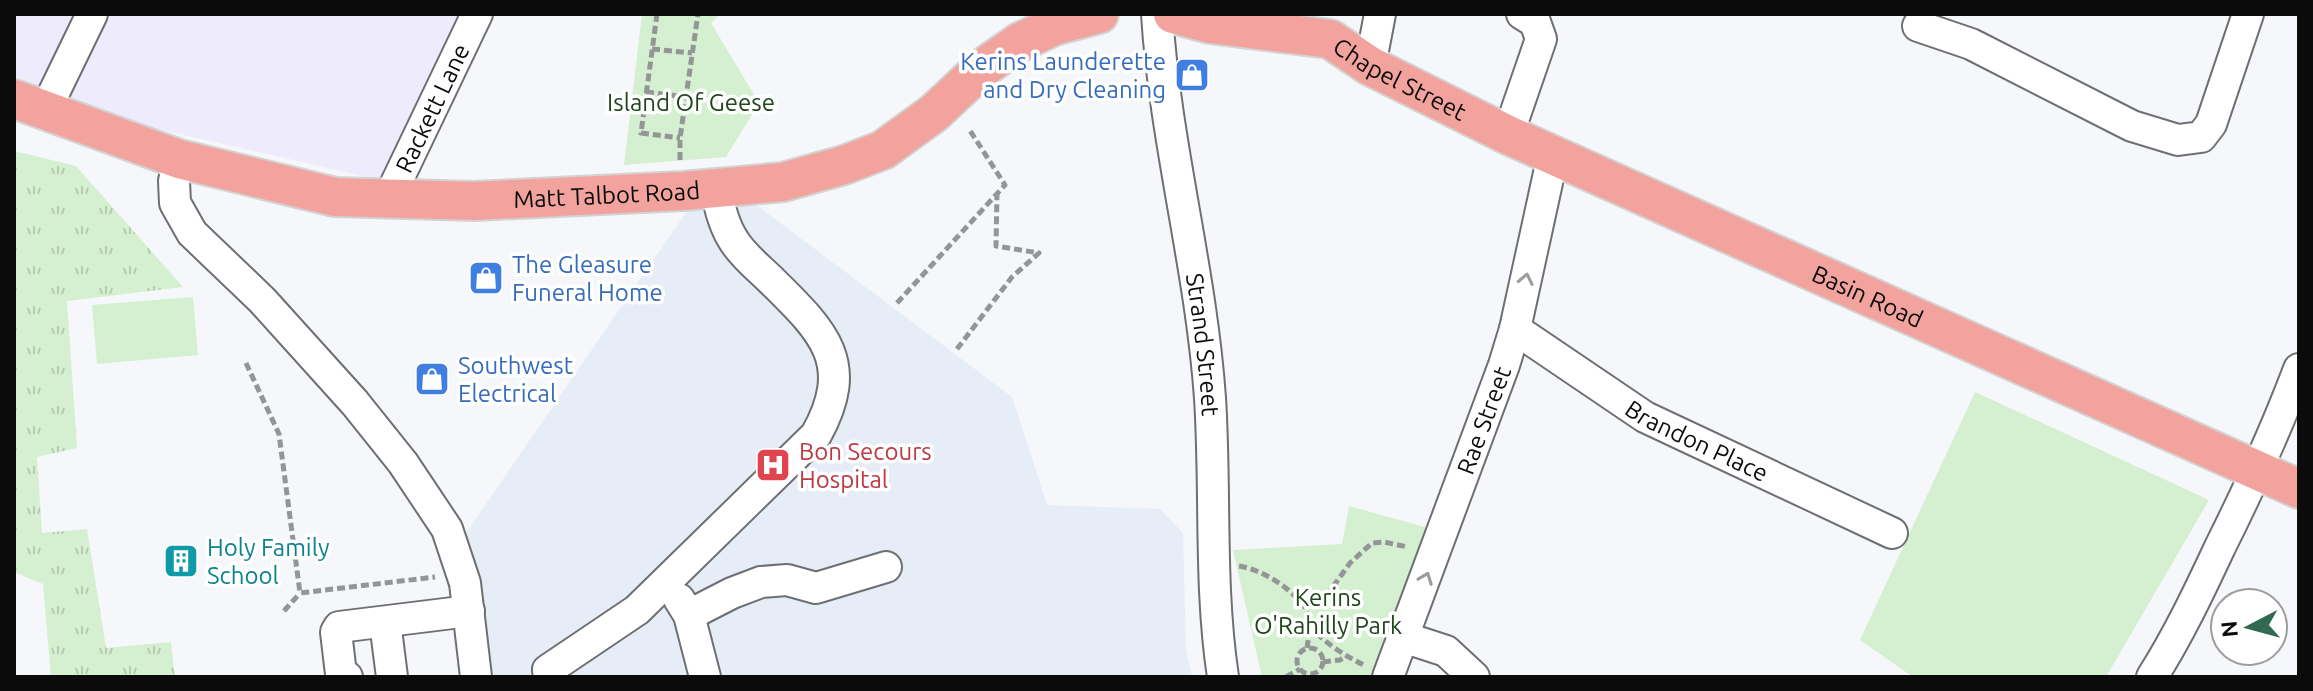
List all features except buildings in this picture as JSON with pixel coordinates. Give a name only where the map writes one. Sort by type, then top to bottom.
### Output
[{"type":"main road","name":"Matt Talbot Road","points":[[45,111],[179,159],[335,197],[474,201],[783,182],[844,165],[883,150],[934,113],[993,60],[1020,42],[1057,20],[1099,14]]},
{"type":"main road","name":"Chapel Street","points":[[1170,14],[1210,24],[1330,39],[1370,66],[1493,127]]},
{"type":"main road","name":"Basin Road","points":[[1493,127],[2299,489]]},
{"type":"street","points":[[45,111],[92,14]]},
{"type":"street","name":"Rackett Lane","points":[[388,200],[477,14]]},
{"type":"street","name":"Strand Street","points":[[1170,14],[1163,75],[1186,214],[1210,397],[1214,571],[1223,677]]},
{"type":"street","points":[[1370,66],[1380,14]]},
{"type":"street","points":[[1493,127],[1541,39],[1535,22],[1522,14]]},
{"type":"street","points":[[1918,26],[1979,48],[2132,126],[2178,140],[2201,137],[2211,124],[2248,14]]},
{"type":"street","name":"Rae Street","points":[[1388,676],[1504,365],[1515,329],[1553,155]]},
{"type":"street","points":[[179,159],[174,181],[175,203],[192,233],[262,300],[355,403],[403,463],[447,529],[463,574],[476,677]]},
{"type":"street","points":[[549,677],[548,670],[637,610],[816,435],[829,411],[836,385],[825,343],[805,317],[733,240],[716,188]]},
{"type":"street","name":"Brandon Place","points":[[1515,329],[1645,417],[1892,533]]},
{"type":"street","points":[[2152,677],[2175,641],[2258,470],[2299,369]]},
{"type":"street","points":[[689,615],[761,582],[787,580],[816,588],[886,567]]},
{"type":"street","points":[[667,581],[689,615],[705,677]]},
{"type":"street","points":[[347,677],[341,674],[336,632],[339,627],[469,611]]},
{"type":"street","points":[[383,676],[385,622]]},
{"type":"street","points":[[1403,637],[1446,651],[1474,677]]},
{"type":"path","points":[[657,14],[641,133],[680,138]]},
{"type":"path","points":[[681,167],[680,138],[698,14]]},
{"type":"path","points":[[652,49],[692,53]]},
{"type":"path","points":[[646,92],[686,97]]},
{"type":"path","points":[[897,303],[1005,185],[969,129]]},
{"type":"path","points":[[957,349],[1012,277],[1039,253],[996,246],[997,193]]},
{"type":"path","points":[[246,363],[279,434],[300,593]]},
{"type":"path","points":[[1305,607],[1325,598],[1350,563],[1372,543],[1384,542],[1436,551]]},
{"type":"path","points":[[1214,571],[1240,566],[1253,569],[1281,585],[1305,607],[1314,630],[1346,656],[1388,676]]},
{"type":"path","points":[[284,611],[300,593],[463,574]]},
{"type":"path","points":[[1307,648],[1320,651],[1323,662],[1314,674],[1300,669],[1298,656],[1307,648],[1309,635],[1314,630]]},
{"type":"path","points":[[1323,662],[1346,656]]},
{"type":"path","points":[[1286,677],[1300,669]]},
{"type":"shaded area","points":[[14,14],[467,14],[385,181],[136,124],[14,76]]},
{"type":"shaded area","name":"Bon Secours Hospital","points":[[755,204],[1012,397],[1047,505],[1160,509],[1183,533],[1186,650],[1192,677],[483,677],[466,533],[687,211]]},
{"type":"green space","name":"Island Of Geese","points":[[642,14],[720,14],[711,23],[759,103],[726,157],[624,165]]},
{"type":"green space","points":[[14,151],[76,166],[183,287],[67,301],[77,448],[37,457],[42,533],[87,529],[106,648],[171,642],[175,677],[51,677],[43,584],[14,572]]},
{"type":"green space","points":[[193,297],[198,355],[97,364],[92,305]]},
{"type":"green space","points":[[1975,392],[2209,500],[2106,677],[1913,677],[1860,640]]},
{"type":"green space","name":"Kerins O'Rahilly Park","points":[[1349,506],[1432,529],[1375,677],[1262,677],[1233,550],[1342,544]]},
{"type":"place","name":"Kerins Launderette and Dry Cleaning","points":[[1192,75]]},
{"type":"place","name":"The Gleasure Funeral Home","points":[[486,278]]},
{"type":"place","name":"Southwest Electrical","points":[[432,379]]},
{"type":"place","name":"Bon Secours Hospital","points":[[773,465]]},
{"type":"place","name":"Holy Family School","points":[[181,561]]}]
